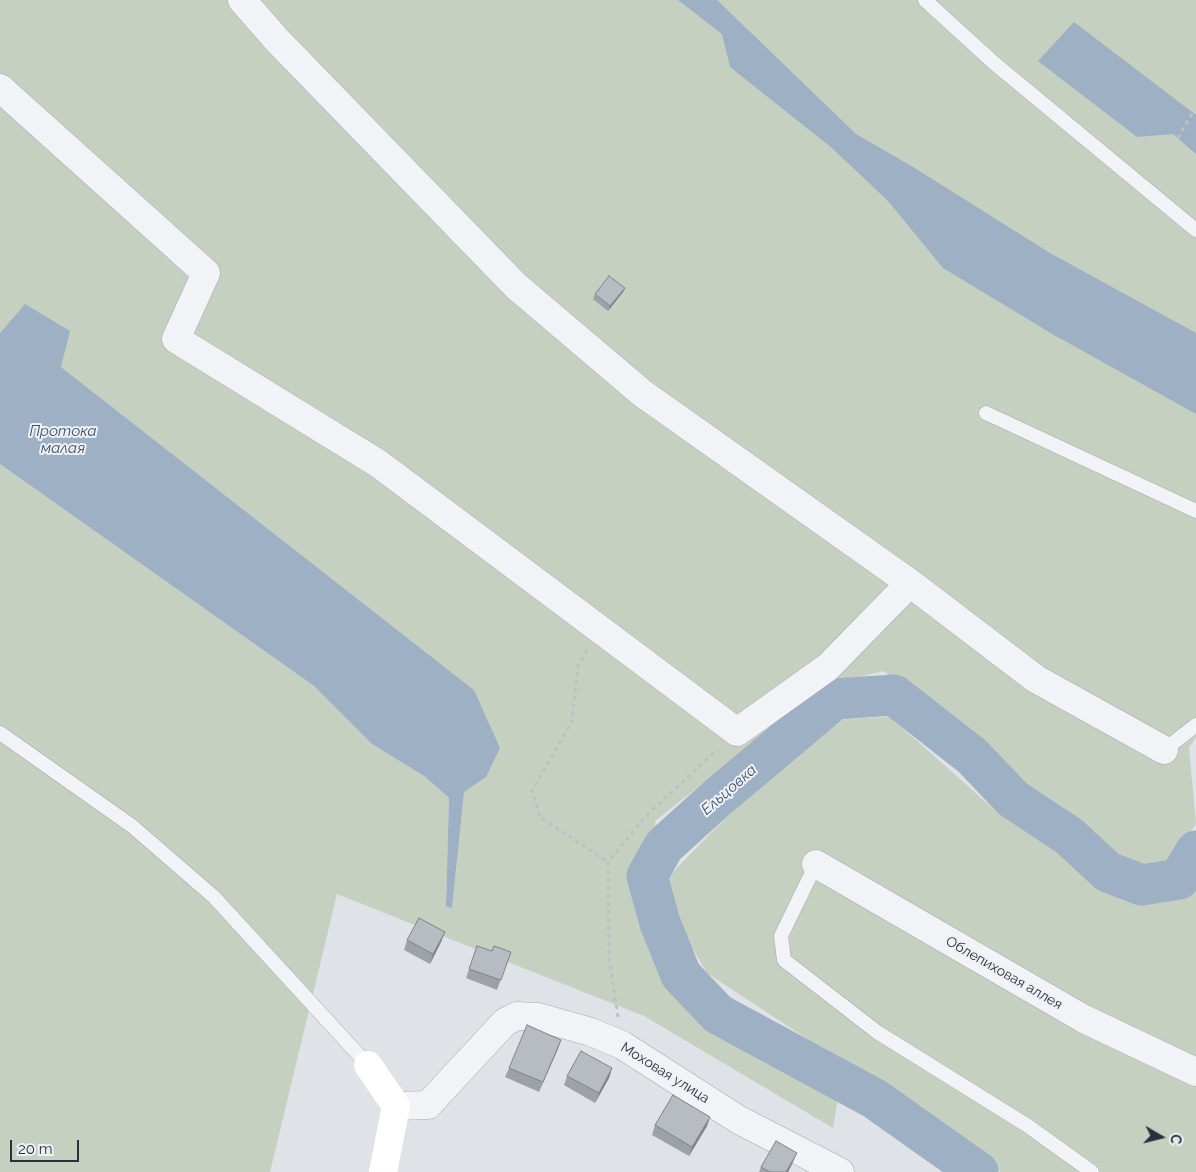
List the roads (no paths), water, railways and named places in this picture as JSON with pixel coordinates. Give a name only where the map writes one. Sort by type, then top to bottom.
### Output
[{"type":"street","points":[[242,0],[277,40],[516,286],[642,393],[910,583],[1036,679],[1164,750]]},
{"type":"street","points":[[0,88],[206,273],[176,339],[379,464],[737,732],[828,667],[910,583]]},
{"type":"street","name":"Облепиховая аллея","points":[[816,864],[1084,1019],[1196,1072]]},
{"type":"street","name":"Моховая улица","points":[[396,1106],[428,1106],[505,1022],[517,1016],[538,1018],[591,1032],[622,1045],[740,1120],[840,1172]]},
{"type":"street","points":[[368,1065],[396,1106],[383,1172]]},
{"type":"lane","points":[[925,0],[994,63],[1196,230]]},
{"type":"lane","points":[[986,412],[1196,512]]},
{"type":"lane","points":[[1164,750],[1196,725]]},
{"type":"lane","points":[[0,733],[132,826],[214,897],[368,1065]]},
{"type":"lane","points":[[816,864],[781,936],[784,960],[878,1032],[1028,1126],[1092,1172]]},
{"type":"water","points":[[678,0],[717,0],[856,134],[913,167],[1050,253],[1196,333],[1196,414],[1054,335],[943,268],[888,201],[832,148],[730,67],[722,34]]},
{"type":"water","points":[[1074,22],[1196,115],[1196,154],[1173,134],[1137,137],[1038,61]]},
{"type":"water","name":"Протока малая","points":[[25,304],[70,331],[61,367],[474,690],[500,748],[486,777],[464,792],[452,908],[446,906],[449,798],[424,776],[372,744],[314,686],[0,464],[0,333]]},
{"type":"waterway","name":"Ельцовка","points":[[978,1172],[875,1099],[718,1014],[681,975],[660,923],[647,876],[664,846],[717,798],[835,699],[894,695],[972,756],[1013,799],[1069,836],[1108,872],[1142,885],[1179,879],[1196,851]]}]
